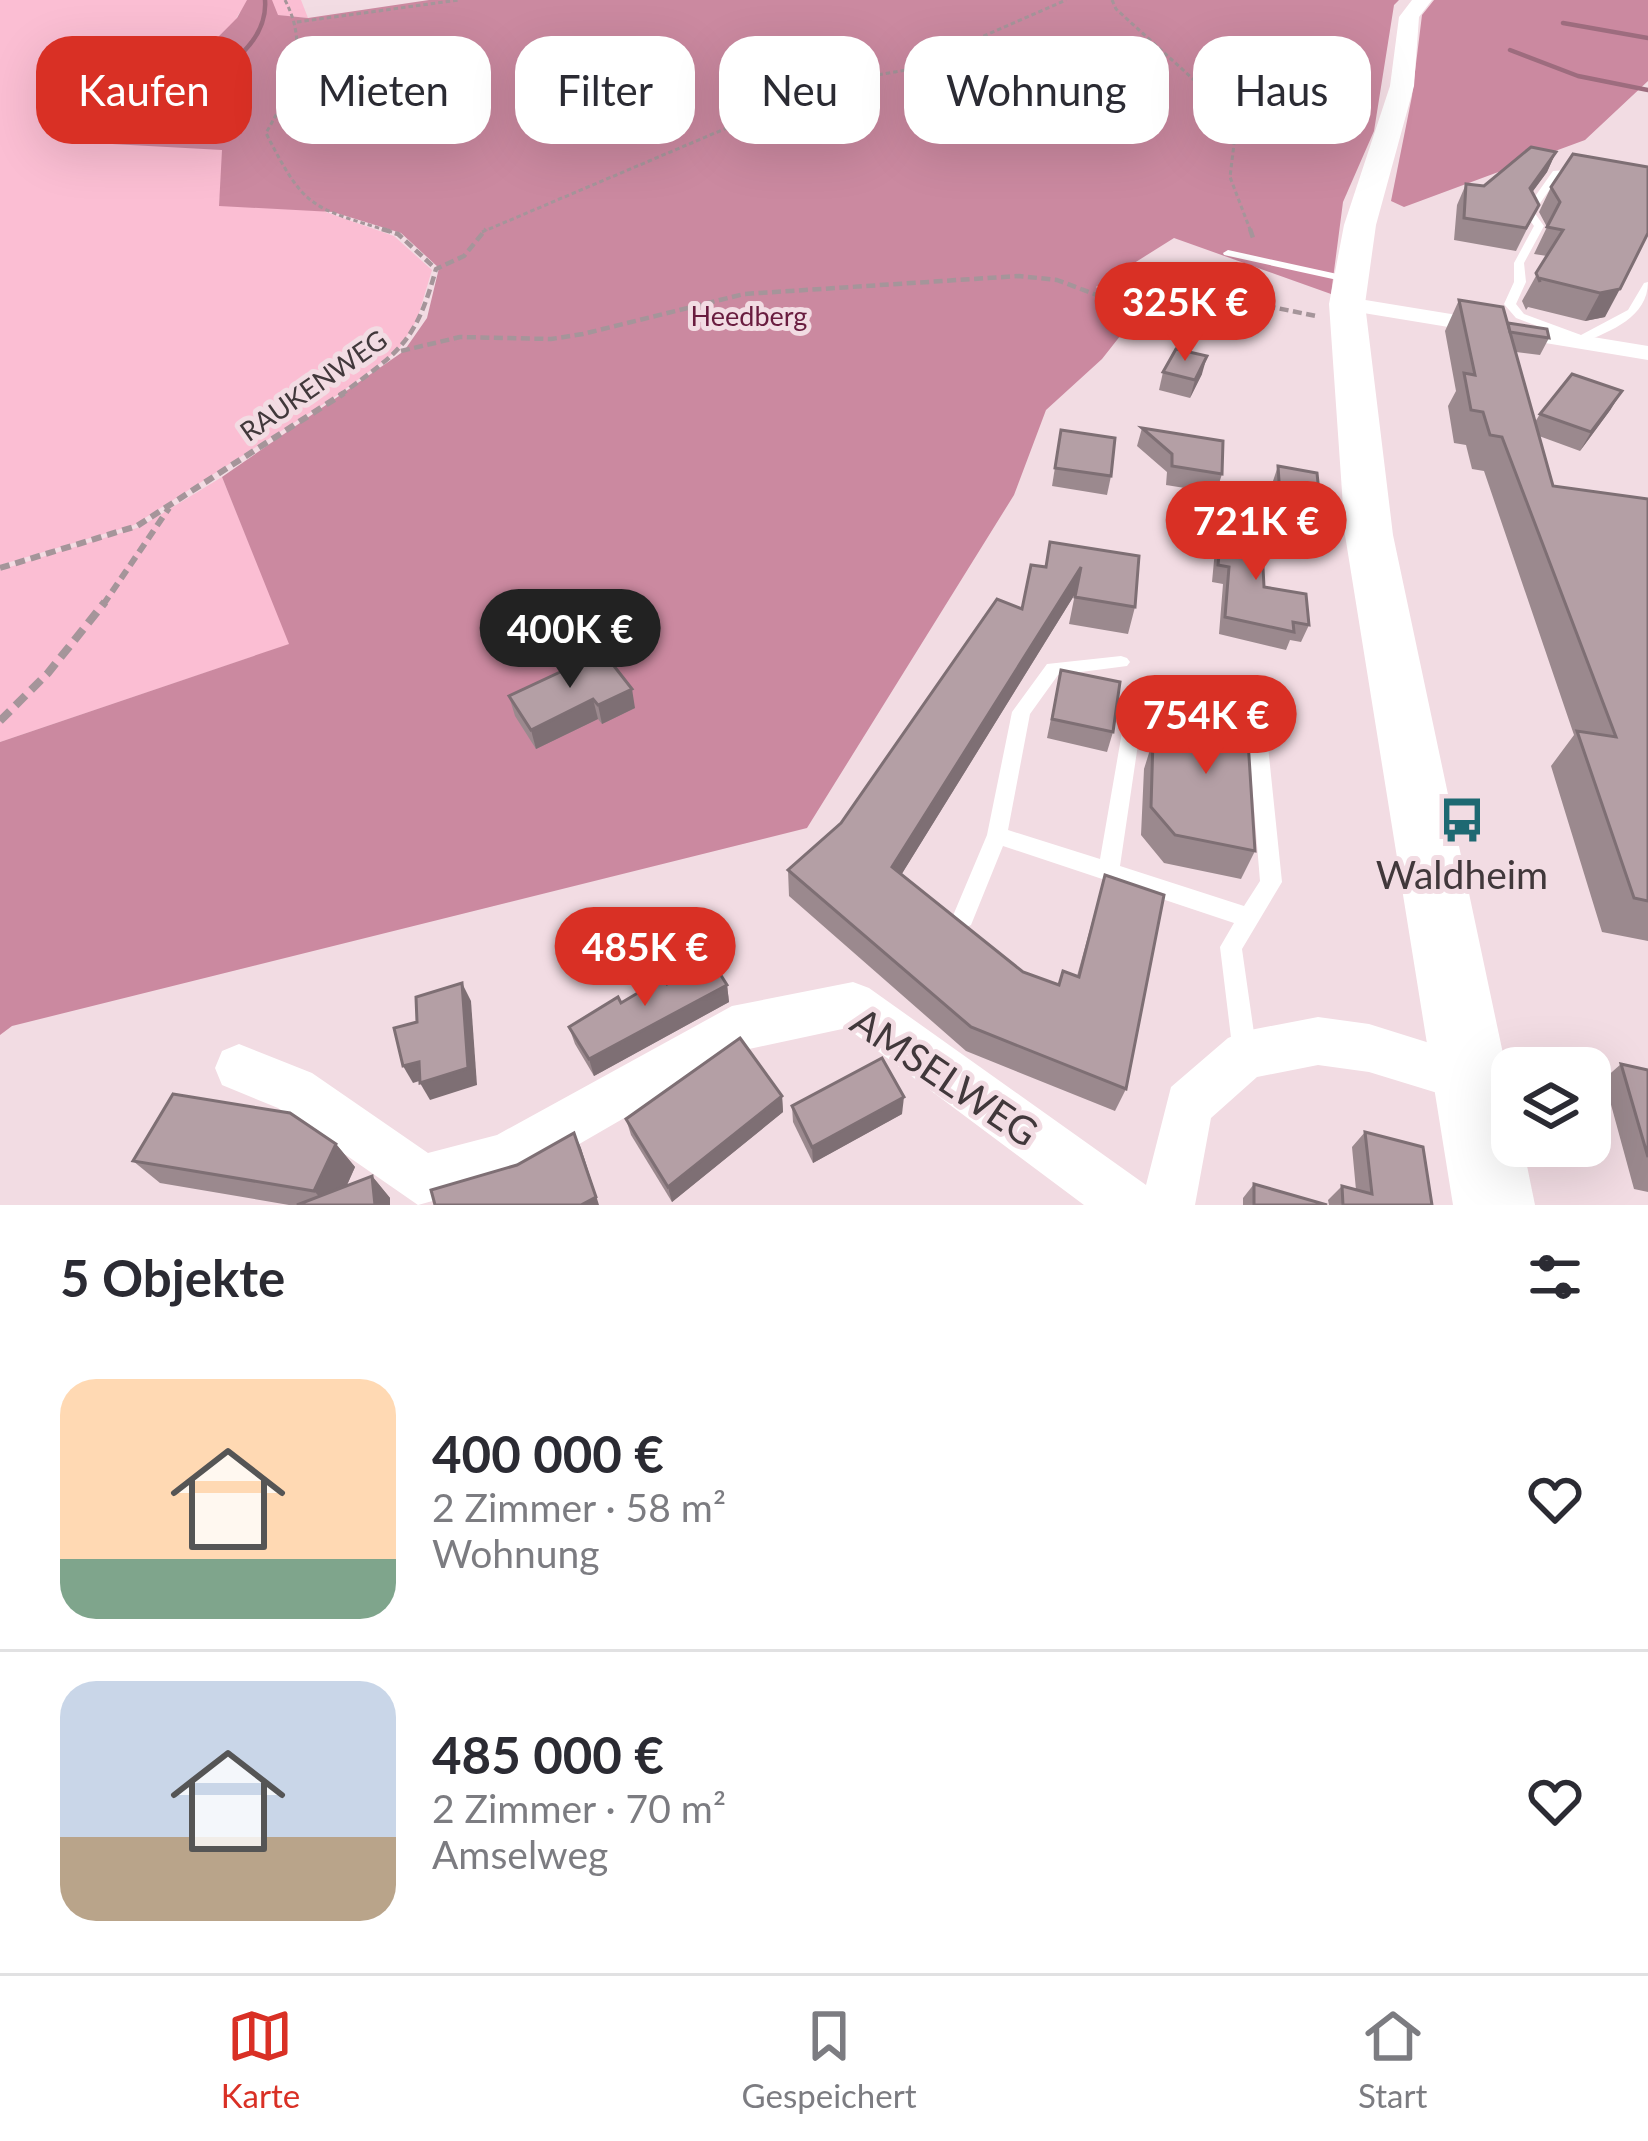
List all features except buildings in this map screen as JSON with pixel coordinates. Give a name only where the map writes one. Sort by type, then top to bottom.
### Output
[{"type":"main road","points":[[1423,0],[1409,16],[1402,86],[1360,225],[1349,302],[1369,535],[1494,1205]]},
{"type":"street","points":[[1349,302],[1648,352]]},
{"type":"street","name":"AMSELWEG","points":[[239,1068],[295,1090],[423,1180],[506,1158],[732,1029],[853,1004],[1128,1205]]},
{"type":"street","points":[[1168,1205],[1189,1105],[1245,1054],[1318,1041],[1369,1048],[1470,1078]]},
{"type":"lane","points":[[1599,172],[1556,172],[1546,185],[1529,212],[1539,226],[1519,262],[1520,282],[1510,304],[1520,316],[1582,339],[1633,312],[1648,285]]},
{"type":"lane","points":[[1228,253],[1349,302]]},
{"type":"lane","points":[[963,918],[997,835],[1021,712],[1053,669],[1121,662]]},
{"type":"lane","points":[[1108,871],[1132,720],[1168,702],[1256,717],[1271,882],[1232,947],[1245,1054]]},
{"type":"lane","points":[[997,835],[1249,918]]},
{"type":"path","points":[[285,0],[297,22],[299,38],[288,95],[266,133],[296,192],[331,213],[398,234],[436,269],[464,256],[484,230],[583,192],[708,133],[836,82],[906,70],[1066,0]]},
{"type":"path","points":[[297,22],[459,0]]},
{"type":"path","points":[[1112,0],[1116,9],[1237,119],[1230,177],[1250,237],[1267,244]]},
{"type":"path","name":"RAUKENWEG","points":[[0,568],[137,526],[338,398],[401,351],[422,320],[436,269]]},
{"type":"path","points":[[401,351],[460,338],[551,339],[584,334],[744,294],[1019,276],[1057,280],[1118,303],[1349,302]]},
{"type":"path","points":[[0,721],[41,684],[171,505]]},
{"type":"shaded area","points":[[0,0],[301,0],[308,18],[240,12],[235,36],[36,36],[36,144],[225,144],[219,205],[323,211],[394,236],[432,270],[417,320],[398,350],[336,396],[134,525],[0,565]]},
{"type":"shaded area","points":[[222,477],[290,644],[0,742],[0,570],[140,527]]},
{"type":"green space","name":"Heedberg","points":[[247,0],[272,0],[278,15],[308,18],[429,0],[1399,0],[1394,5],[1371,138],[1371,36],[1193,36],[1193,144],[1368,144],[1343,202],[1331,294],[1174,238],[1096,287],[1124,307],[1128,326],[1102,359],[1046,410],[1014,495],[807,828],[12,1026],[0,1035],[0,742],[289,644],[222,477],[404,351],[427,318],[439,268],[401,233],[333,212],[219,206],[222,150],[112,144],[252,144],[252,36],[219,36]]},
{"type":"green space","points":[[1434,0],[1648,0],[1648,81],[1585,140],[1404,207],[1391,201],[1422,15]]},
{"type":"waterway","points":[[252,41],[264,18],[265,0]]},
{"type":"waterway","points":[[1563,23],[1648,38]]},
{"type":"waterway","points":[[1510,50],[1578,76],[1648,90]]},
{"type":"place","name":"Waldheim","points":[[1462,820]]}]
